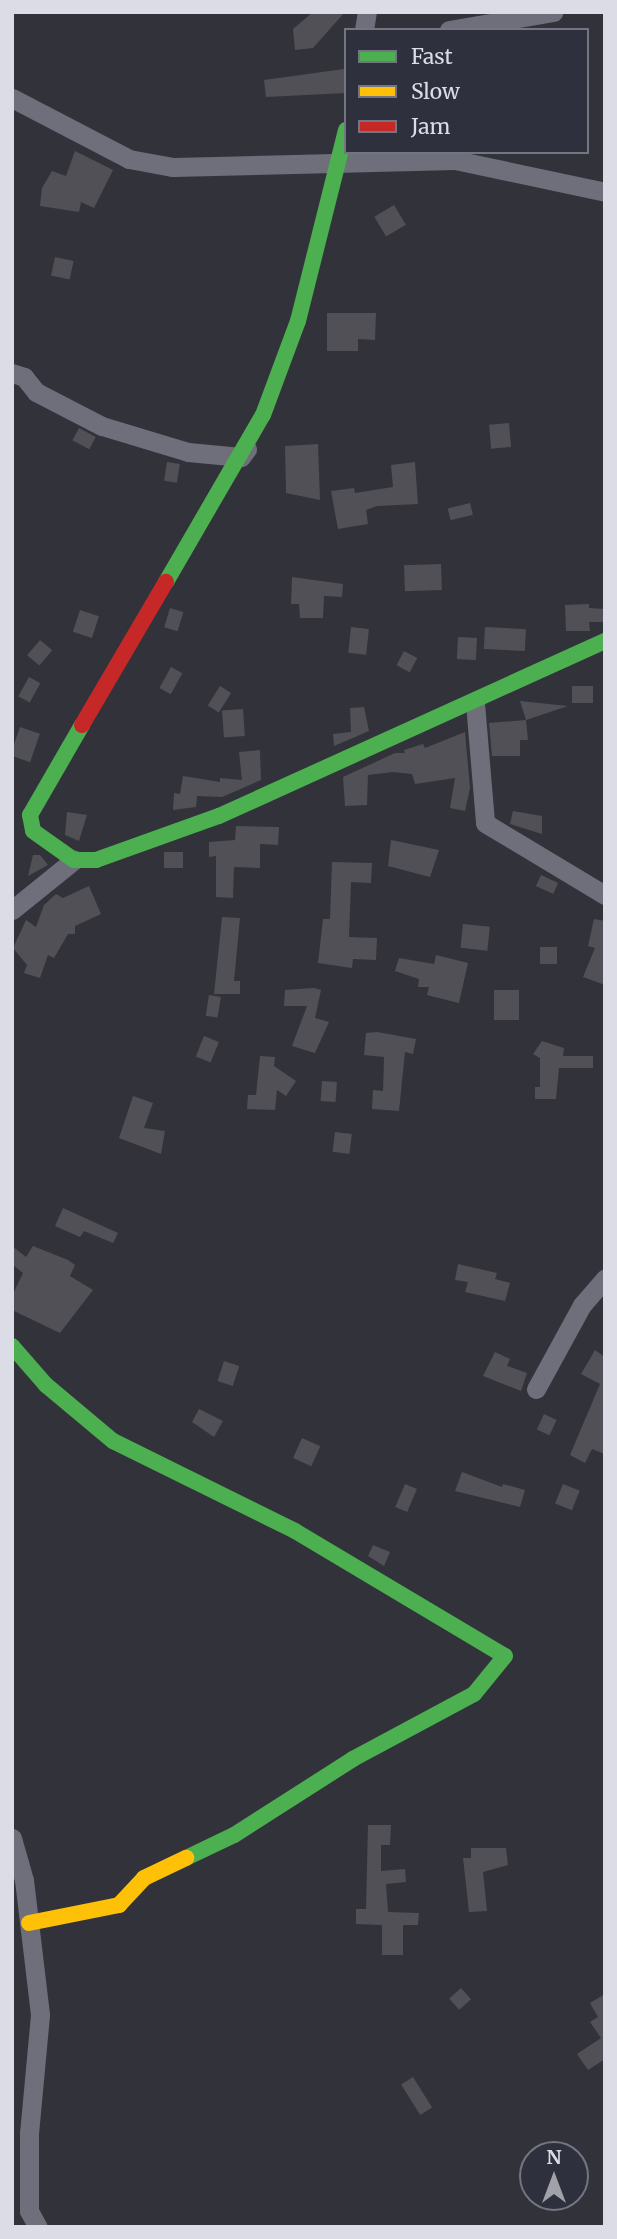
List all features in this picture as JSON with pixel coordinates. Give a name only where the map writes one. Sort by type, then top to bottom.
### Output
[{"type":"street","points":[[461,28],[553,12]]},
{"type":"street","points":[[12,98],[129,159],[215,169],[455,160],[605,192]]},
{"type":"street","points":[[344,139],[298,321],[263,415],[30,815],[37,836],[74,860],[96,860],[219,816],[475,703],[605,641]]},
{"type":"street","points":[[12,373],[24,377],[36,392],[102,426],[188,452],[241,457],[264,429]]},
{"type":"street","points":[[475,703],[485,823],[605,895]]},
{"type":"street","points":[[12,910],[74,860]]},
{"type":"street","points":[[536,1390],[582,1305],[605,1279]]},
{"type":"street","points":[[12,1346],[46,1385],[113,1441],[295,1531],[505,1656],[474,1694],[353,1759],[234,1835],[144,1878],[119,1905],[29,1923]]},
{"type":"street","points":[[12,1838],[29,1923],[40,2015],[29,2133],[29,2211],[38,2227]]},
{"type":"building","points":[[313,12],[345,12],[313,48],[295,50],[293,29]]},
{"type":"building","points":[[344,69],[344,93],[266,97],[264,80]]},
{"type":"building","points":[[75,151],[113,170],[94,208],[81,202],[79,212],[40,206],[42,188],[52,171],[66,176]]},
{"type":"building","points":[[394,205],[406,225],[386,237],[374,217]]},
{"type":"building","points":[[55,257],[74,261],[70,280],[51,276]]},
{"type":"building","points":[[327,313],[376,313],[375,340],[358,339],[358,351],[327,351]]},
{"type":"building","points":[[509,423],[511,447],[491,449],[489,425]]},
{"type":"building","points":[[79,428],[96,437],[89,449],[72,440]]},
{"type":"building","points":[[318,444],[320,500],[286,493],[285,446]]},
{"type":"building","points":[[167,462],[180,464],[177,483],[164,481]]},
{"type":"building","points":[[415,462],[418,504],[377,506],[366,510],[368,524],[338,529],[331,491],[354,488],[355,493],[393,487],[391,465]]},
{"type":"building","points":[[470,503],[473,515],[451,520],[448,509]]},
{"type":"building","points":[[441,564],[442,590],[405,591],[404,565]]},
{"type":"building","points":[[292,577],[343,584],[342,597],[324,596],[323,618],[300,618],[299,604],[291,604]]},
{"type":"building","points":[[589,604],[589,608],[605,609],[605,622],[589,622],[590,631],[566,631],[565,605]]},
{"type":"building","points":[[170,608],[183,612],[178,631],[164,627]]},
{"type":"building","points":[[80,610],[99,616],[92,638],[73,632]]},
{"type":"building","points":[[351,627],[369,629],[366,655],[348,653]]},
{"type":"building","points":[[485,627],[526,629],[525,651],[484,649]]},
{"type":"building","points":[[458,637],[477,638],[476,660],[457,659]]},
{"type":"building","points":[[40,640],[52,650],[39,666],[27,655]]},
{"type":"building","points":[[404,651],[417,658],[410,672],[396,665]]},
{"type":"building","points":[[171,667],[182,673],[171,694],[159,688]]},
{"type":"building","points":[[29,677],[40,683],[30,703],[18,696]]},
{"type":"building","points":[[220,686],[231,693],[219,712],[208,706]]},
{"type":"building","points":[[572,686],[593,686],[593,703],[572,703]]},
{"type":"building","points":[[520,701],[568,706],[526,720]]},
{"type":"building","points":[[364,707],[369,731],[334,746],[333,734],[351,732],[350,708]]},
{"type":"building","points":[[243,709],[245,736],[224,737],[222,710]]},
{"type":"building","points":[[526,720],[528,740],[520,740],[520,756],[492,756],[489,723]]},
{"type":"building","points":[[20,727],[40,734],[30,762],[12,756]]},
{"type":"building","points":[[465,732],[470,788],[465,811],[450,808],[455,778],[415,784],[412,774],[393,772],[368,775],[367,805],[345,806],[343,777],[395,753],[405,753],[404,750],[423,744],[425,748]]},
{"type":"building","points":[[260,750],[261,780],[222,797],[197,796],[196,807],[173,810],[174,793],[180,794],[183,776],[220,782],[220,778],[242,780],[239,752]]},
{"type":"building","points":[[513,811],[542,816],[542,834],[510,824]]},
{"type":"building","points":[[67,812],[87,815],[79,841],[65,835]]},
{"type":"building","points":[[236,826],[279,827],[278,845],[260,844],[260,868],[234,867],[233,898],[216,897],[216,856],[209,857],[209,842],[235,840]]},
{"type":"building","points":[[391,840],[439,850],[430,877],[388,866]]},
{"type":"building","points":[[164,852],[183,852],[183,868],[164,868]]},
{"type":"building","points":[[33,855],[40,855],[48,865],[28,876]]},
{"type":"building","points":[[332,862],[372,863],[371,883],[351,882],[349,937],[377,938],[376,960],[353,959],[352,968],[318,963],[323,919],[330,919]]},
{"type":"building","points":[[541,875],[558,883],[553,894],[536,886]]},
{"type":"building","points":[[89,886],[101,914],[75,926],[75,934],[68,934],[54,958],[48,955],[40,978],[24,973],[27,965],[13,948],[26,920],[36,927],[44,905],[56,894],[63,898]]},
{"type":"building","points":[[222,917],[240,918],[234,981],[240,981],[240,994],[214,994]]},
{"type":"building","points":[[594,919],[605,921],[605,985],[583,977],[595,948],[588,946]]},
{"type":"building","points":[[463,924],[490,927],[487,951],[460,948]]},
{"type":"building","points":[[540,947],[557,947],[557,964],[540,964]]},
{"type":"building","points":[[436,955],[468,963],[459,1003],[427,995],[429,987],[418,987],[419,979],[395,971],[399,958],[434,964]]},
{"type":"building","points":[[285,990],[321,990],[315,1018],[329,1022],[315,1053],[292,1046],[307,1006],[284,1006]]},
{"type":"building","points":[[494,990],[519,990],[519,1020],[494,1020]]},
{"type":"building","points":[[209,995],[221,997],[218,1018],[206,1016]]},
{"type":"building","points":[[377,1032],[416,1039],[413,1054],[405,1052],[399,1111],[372,1109],[373,1090],[383,1091],[384,1057],[364,1055],[366,1033]]},
{"type":"building","points":[[204,1036],[219,1042],[211,1062],[196,1056]]},
{"type":"building","points":[[542,1041],[564,1048],[563,1056],[593,1056],[593,1068],[559,1068],[556,1099],[535,1099],[535,1087],[540,1087],[540,1058],[533,1054]]},
{"type":"building","points":[[260,1056],[275,1057],[274,1066],[296,1081],[286,1096],[277,1090],[275,1110],[247,1109],[248,1095],[256,1095]]},
{"type":"building","points":[[322,1081],[337,1082],[336,1102],[321,1101]]},
{"type":"building","points":[[133,1096],[153,1103],[144,1128],[165,1131],[161,1154],[119,1138]]},
{"type":"building","points":[[335,1132],[352,1134],[349,1154],[333,1152]]},
{"type":"building","points":[[63,1208],[118,1233],[113,1243],[84,1231],[80,1237],[55,1226]]},
{"type":"building","points":[[12,1246],[26,1257],[33,1246],[68,1260],[75,1265],[70,1276],[93,1290],[60,1333],[12,1310],[12,1296],[23,1273],[12,1264]]},
{"type":"building","points":[[458,1264],[497,1273],[495,1279],[510,1283],[505,1301],[465,1292],[468,1282],[455,1280]]},
{"type":"building","points":[[595,1350],[605,1357],[605,1454],[592,1449],[585,1463],[570,1455],[600,1384],[581,1374]]},
{"type":"building","points":[[495,1352],[510,1359],[507,1366],[527,1373],[521,1391],[483,1376]]},
{"type":"building","points":[[224,1361],[239,1366],[233,1386],[218,1381]]},
{"type":"building","points":[[199,1409],[223,1421],[214,1437],[192,1422]]},
{"type":"building","points":[[544,1414],[557,1420],[550,1435],[537,1429]]},
{"type":"building","points":[[302,1438],[320,1446],[311,1466],[293,1458]]},
{"type":"building","points":[[462,1472],[502,1487],[503,1484],[525,1490],[520,1507],[455,1491]]},
{"type":"building","points":[[405,1484],[417,1489],[407,1512],[395,1507]]},
{"type":"building","points":[[563,1484],[580,1491],[572,1510],[555,1503]]},
{"type":"building","points":[[373,1545],[390,1552],[384,1566],[368,1556]]},
{"type":"building","points":[[368,1825],[391,1825],[390,1845],[381,1845],[381,1871],[405,1869],[406,1882],[386,1884],[388,1912],[419,1913],[418,1925],[403,1925],[403,1955],[382,1955],[382,1925],[356,1924],[356,1909],[366,1909]]},
{"type":"building","points":[[471,1848],[506,1848],[508,1865],[483,1872],[487,1911],[469,1912],[463,1858],[471,1858]]},
{"type":"building","points":[[461,1988],[471,1999],[459,2010],[449,1999]]},
{"type":"building","points":[[605,1994],[605,2059],[588,2070],[577,2054],[601,2038],[590,2022],[598,2017],[590,2003]]},
{"type":"building","points":[[413,2077],[432,2108],[420,2115],[401,2084]]},
{"type":"traffic: fast","points":[[166,582],[263,415],[298,321],[344,138]]},
{"type":"traffic: fast","points":[[82,725],[30,815],[33,831],[74,860],[96,860],[219,816],[605,641]]},
{"type":"traffic: fast","points":[[12,1346],[46,1385],[113,1441],[295,1531],[505,1656],[474,1694],[353,1759],[234,1835],[186,1858]]},
{"type":"traffic: slow","points":[[29,1923],[119,1905],[144,1878],[186,1858]]},
{"type":"traffic: jam","points":[[82,725],[166,582]]}]
